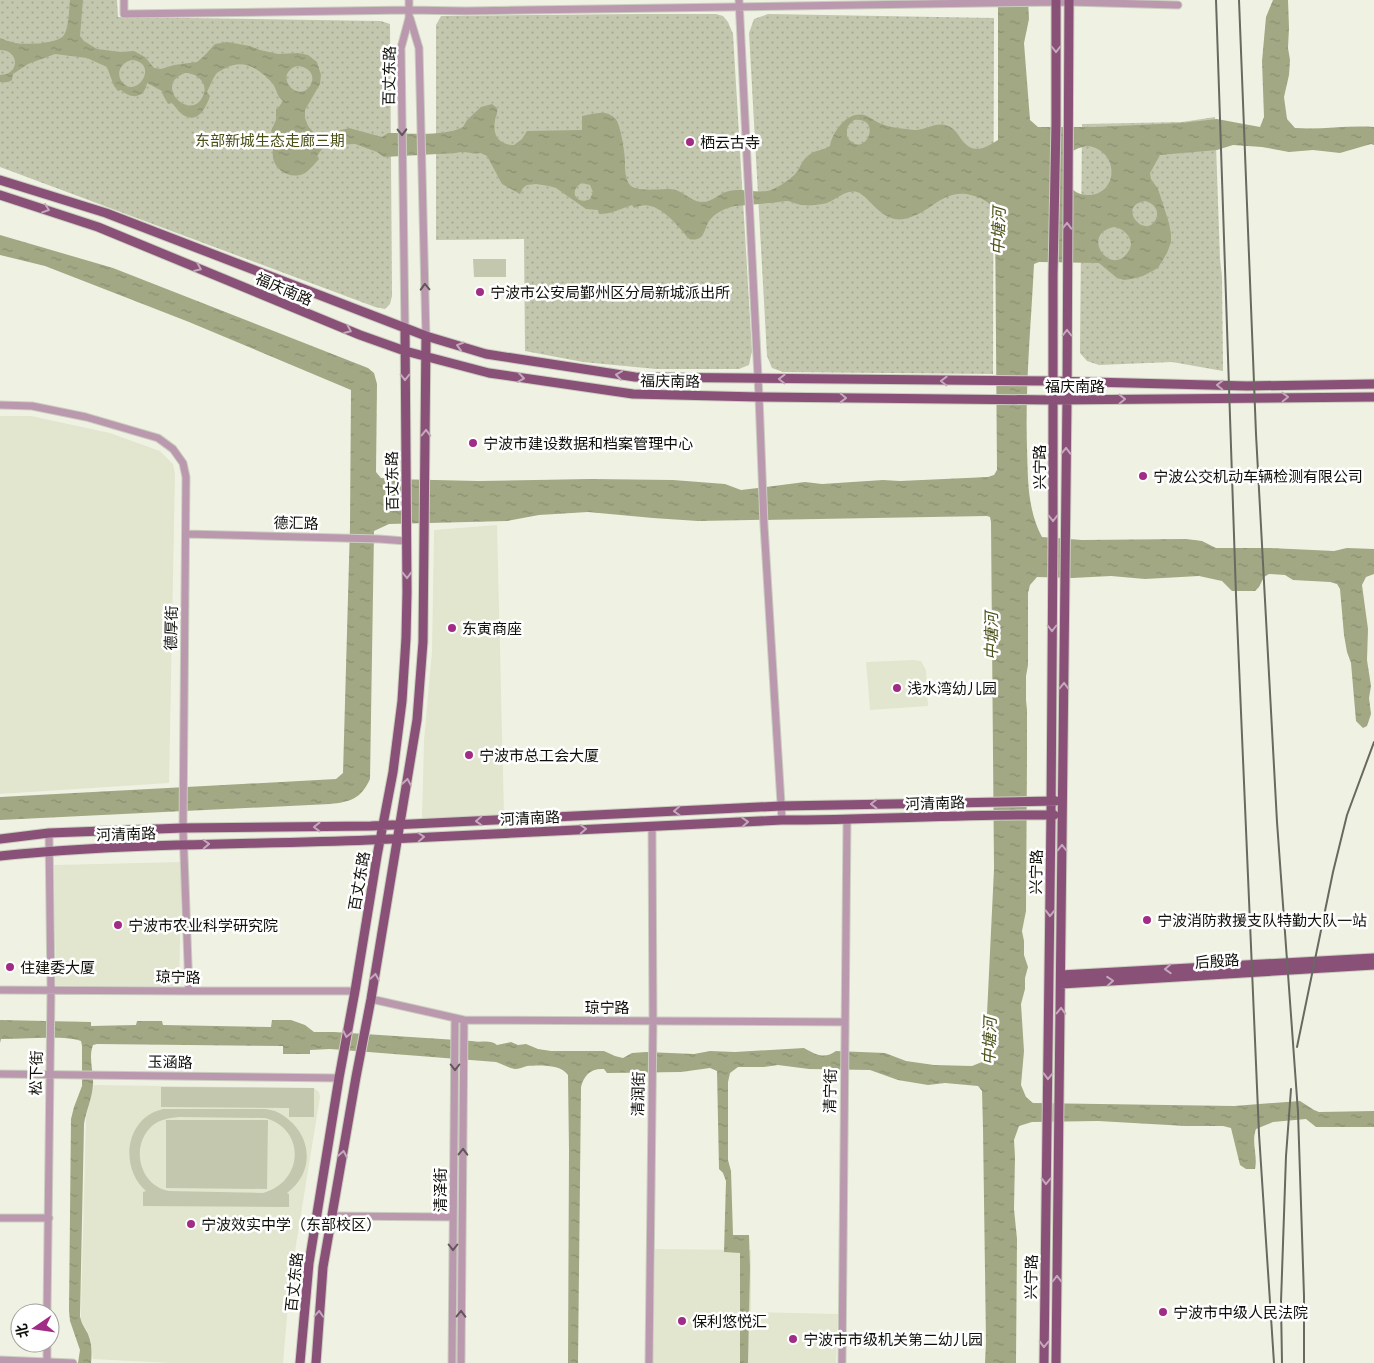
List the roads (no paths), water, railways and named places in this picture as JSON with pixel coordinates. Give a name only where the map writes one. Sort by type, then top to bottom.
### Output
[{"type":"main road","name":"兴宁路","points":[[1044,1363],[1051,815],[1056,1]]},
{"type":"main road","points":[[1056,1363],[1066,534],[1068,1]]},
{"type":"main road","name":"福庆南路","points":[[0,180],[106,213],[426,336],[486,354],[635,377],[1053,381],[1247,386],[1374,384]]},
{"type":"main road","name":"福庆南路","points":[[0,195],[113,233],[360,335],[405,350],[490,373],[632,394],[1021,400],[1374,396]]},
{"type":"main road","name":"百丈东路","points":[[300,1363],[309,1263],[394,764],[405,672],[405,328]]},
{"type":"main road","name":"百丈东路","points":[[316,1363],[323,1267],[356,1078],[372,999],[417,720],[423,642],[426,336]]},
{"type":"main road","points":[[1050,801],[1062,801]]},
{"type":"main road","name":"河清南路","points":[[0,840],[49,833],[183,828],[400,825],[781,806],[1050,801]]},
{"type":"main road","name":"河清南路","points":[[0,856],[50,850],[381,839],[782,820],[1062,815]]},
{"type":"main road","name":"后殷路","points":[[1061,979],[1374,958]]},
{"type":"main road","name":"后殷路","points":[[1061,979],[1374,965]]},
{"type":"street","points":[[124,0],[124,14],[466,11],[739,3],[1068,1],[1178,5]]},
{"type":"street","points":[[409,18],[410,0]]},
{"type":"street","points":[[739,3],[762,489],[782,820]]},
{"type":"street","name":"百丈东路","points":[[409,18],[419,48],[426,336]]},
{"type":"street","name":"百丈东路","points":[[405,328],[401,48],[409,18]]},
{"type":"street","name":"德厚街","points":[[0,405],[32,406],[86,417],[158,438],[173,449],[183,463],[186,477],[183,828],[189,991]]},
{"type":"street","name":"德汇路","points":[[186,534],[406,541]]},
{"type":"street","name":"清宁街","points":[[842,1363],[847,820]]},
{"type":"street","name":"清润街","points":[[649,1363],[653,1021],[652,826]]},
{"type":"street","name":"松下街","points":[[48,1303],[51,990],[49,833]]},
{"type":"street","name":"琼宁路","points":[[0,990],[355,990]]},
{"type":"street","name":"琼宁路","points":[[372,999],[464,1020],[845,1022]]},
{"type":"street","name":"清泽街","points":[[452,1363],[455,1018]]},
{"type":"street","name":"清泽街","points":[[461,1363],[464,1020]]},
{"type":"street","name":"玉涵路","points":[[0,1074],[339,1078]]},
{"type":"street","points":[[332,1216],[454,1216]]},
{"type":"street","points":[[0,1218],[49,1218]]},
{"type":"street","points":[[0,1360],[73,1363]]},
{"type":"water","name":"中塘河","points":[[70,0],[83,0],[80,36],[84,41],[97,49],[121,52],[134,51],[145,57],[154,68],[161,69],[197,62],[215,44],[227,42],[278,54],[298,53],[308,55],[317,62],[321,75],[320,84],[305,110],[308,126],[314,133],[326,134],[349,128],[382,137],[388,133],[427,134],[446,132],[463,127],[467,120],[481,107],[492,104],[497,109],[494,126],[498,139],[509,145],[514,145],[522,139],[527,131],[582,130],[582,116],[607,113],[617,121],[624,147],[627,180],[630,185],[637,189],[675,190],[693,200],[705,202],[729,191],[770,190],[787,181],[809,155],[830,146],[838,128],[843,122],[854,115],[867,116],[884,125],[911,130],[919,130],[936,125],[948,126],[956,131],[965,144],[974,149],[983,148],[998,140],[998,0],[1028,0],[1029,19],[1024,43],[1030,120],[1038,127],[1095,127],[1181,123],[1217,119],[1260,127],[1264,117],[1262,61],[1266,17],[1273,0],[1288,0],[1288,48],[1290,60],[1284,97],[1287,119],[1295,128],[1374,127],[1374,145],[1371,144],[1340,153],[1313,150],[1289,152],[1262,147],[1233,145],[1217,150],[1160,155],[1150,173],[1151,179],[1158,189],[1169,223],[1171,242],[1158,268],[1143,276],[1124,280],[1117,278],[1099,263],[1039,262],[1034,264],[1027,402],[1029,493],[1033,516],[1042,537],[1082,540],[1186,539],[1202,541],[1216,548],[1334,551],[1347,548],[1374,549],[1374,574],[1366,577],[1362,585],[1368,629],[1367,660],[1371,686],[1369,698],[1371,714],[1367,726],[1363,728],[1356,721],[1351,663],[1344,635],[1340,589],[1337,584],[1293,580],[1285,575],[1269,574],[1264,577],[1255,591],[1232,591],[1222,581],[1199,576],[1145,579],[1111,576],[1037,577],[1030,585],[1028,593],[1026,911],[1022,931],[1024,955],[1028,967],[1021,1004],[1024,1051],[1021,1085],[1026,1097],[1033,1103],[1234,1106],[1300,1101],[1319,1112],[1374,1111],[1374,1127],[1316,1127],[1306,1119],[1273,1122],[1256,1129],[1254,1139],[1255,1169],[1246,1169],[1240,1165],[1231,1128],[1223,1126],[1098,1121],[1032,1122],[1019,1126],[1014,1140],[1014,1209],[1017,1239],[1016,1363],[985,1363],[983,1129],[982,1091],[978,1086],[945,1083],[928,1085],[898,1080],[870,1070],[809,1069],[778,1065],[738,1067],[730,1073],[728,1082],[728,1160],[731,1171],[733,1235],[749,1235],[750,1269],[748,1363],[740,1363],[740,1253],[724,1252],[726,1181],[719,1169],[717,1071],[710,1068],[681,1072],[607,1073],[604,1069],[595,1070],[586,1076],[581,1087],[578,1363],[568,1363],[569,1150],[568,1075],[565,1071],[549,1066],[537,1065],[515,1069],[496,1062],[330,1049],[310,1050],[310,1054],[283,1054],[283,1046],[97,1044],[93,1045],[92,1050],[93,1085],[84,1124],[80,1316],[90,1341],[91,1363],[78,1363],[80,1350],[70,1321],[69,1311],[71,1119],[82,1086],[81,1041],[66,1038],[30,1038],[1,1039],[0,1043],[0,1020],[91,1022],[91,1026],[136,1025],[137,1021],[162,1021],[163,1025],[271,1027],[272,1020],[291,1020],[305,1025],[314,1032],[489,1042],[497,1045],[511,1042],[551,1051],[604,1051],[623,1058],[632,1053],[646,1052],[694,1054],[710,1051],[735,1052],[804,1048],[824,1056],[836,1051],[885,1053],[906,1061],[934,1065],[972,1066],[982,1062],[985,1056],[994,869],[991,522],[990,517],[987,516],[698,521],[588,512],[539,515],[507,521],[389,524],[374,531],[370,779],[359,795],[343,802],[330,804],[0,820],[0,797],[336,779],[343,773],[350,526],[351,390],[189,322],[45,266],[0,255],[0,235],[113,268],[368,368],[374,373],[377,384],[376,472],[381,478],[478,481],[673,480],[725,484],[741,490],[805,482],[822,484],[988,477],[994,475],[997,470],[995,211],[983,200],[963,194],[954,195],[914,216],[904,219],[888,217],[857,192],[847,192],[827,203],[815,205],[801,205],[788,201],[735,206],[714,216],[709,221],[701,237],[689,239],[665,214],[650,206],[642,205],[634,208],[632,205],[599,214],[598,210],[586,209],[556,188],[549,186],[527,185],[520,194],[502,184],[487,156],[481,153],[463,152],[384,157],[377,152],[355,144],[337,145],[322,149],[317,156],[319,159],[305,173],[295,176],[290,175],[277,167],[273,158],[275,134],[271,131],[276,120],[276,109],[283,101],[268,79],[258,70],[246,65],[233,65],[216,74],[207,92],[210,96],[205,108],[196,117],[192,118],[183,115],[172,103],[168,104],[162,91],[147,83],[144,92],[137,96],[129,95],[121,90],[118,91],[114,86],[107,67],[87,58],[55,54],[28,64],[13,74],[11,81],[0,82],[0,75],[11,71],[15,62],[11,54],[0,50],[0,38],[13,43],[26,44],[48,42],[61,38],[67,28]],"holes":[[[132,60],[144,67],[143,79],[134,87],[128,86],[120,78],[119,71],[125,63]],[[301,66],[310,71],[312,80],[306,90],[301,92],[290,87],[287,76],[290,70]],[[185,73],[189,73],[198,77],[203,83],[203,96],[197,103],[183,104],[173,93],[172,85],[176,79]],[[854,120],[863,121],[868,124],[870,130],[865,142],[860,144],[854,143],[847,137],[847,127]],[[1088,146],[1099,150],[1106,156],[1112,173],[1110,181],[1105,188],[1097,193],[1084,195],[1074,191],[1068,184],[1064,165],[1066,159],[1074,150]],[[582,183],[590,185],[593,192],[590,199],[585,201],[578,199],[575,189]],[[1148,202],[1156,210],[1156,219],[1151,225],[1140,224],[1133,215],[1133,209],[1136,204]],[[1114,227],[1118,228],[1128,236],[1131,244],[1130,248],[1121,259],[1114,260],[1102,252],[1099,238],[1104,231]]]},
{"type":"railway","points":[[1216,0],[1236,595],[1259,1134],[1274,1363]]},
{"type":"railway","points":[[1239,0],[1256,434],[1277,822],[1298,1112],[1304,1296],[1304,1363]]},
{"type":"railway","points":[[1297,1047],[1333,872],[1347,815],[1374,742]]},
{"type":"railway","points":[[1282,1363],[1281,1302],[1286,1156],[1291,1089]]},
{"type":"place","name":"栖云古寺","points":[[690,142]]},
{"type":"place","name":"宁波市公安局鄞州区分局新城派出所","points":[[480,292]]},
{"type":"place","name":"宁波市建设数据和档案管理中心","points":[[473,443]]},
{"type":"place","name":"宁波公交机动车辆检测有限公司","points":[[1143,476]]},
{"type":"place","name":"东寅商座","points":[[452,628]]},
{"type":"place","name":"浅水湾幼儿园","points":[[897,688]]},
{"type":"place","name":"宁波市总工会大厦","points":[[469,755]]},
{"type":"place","name":"宁波消防救援支队特勤大队一站","points":[[1147,920]]},
{"type":"place","name":"宁波市农业科学研究院","points":[[118,925]]},
{"type":"place","name":"住建委大厦","points":[[10,967]]},
{"type":"place","name":"宁波效实中学（东部校区）","points":[[191,1224]]},
{"type":"place","name":"宁波市中级人民法院","points":[[1163,1312]]},
{"type":"place","name":"保利悠悦汇","points":[[682,1321]]},
{"type":"place","name":"宁波市市级机关第二幼儿园","points":[[793,1339]]},
{"type":"park label","name":"东部新城生态走廊三期","points":[[270,140]]}]
